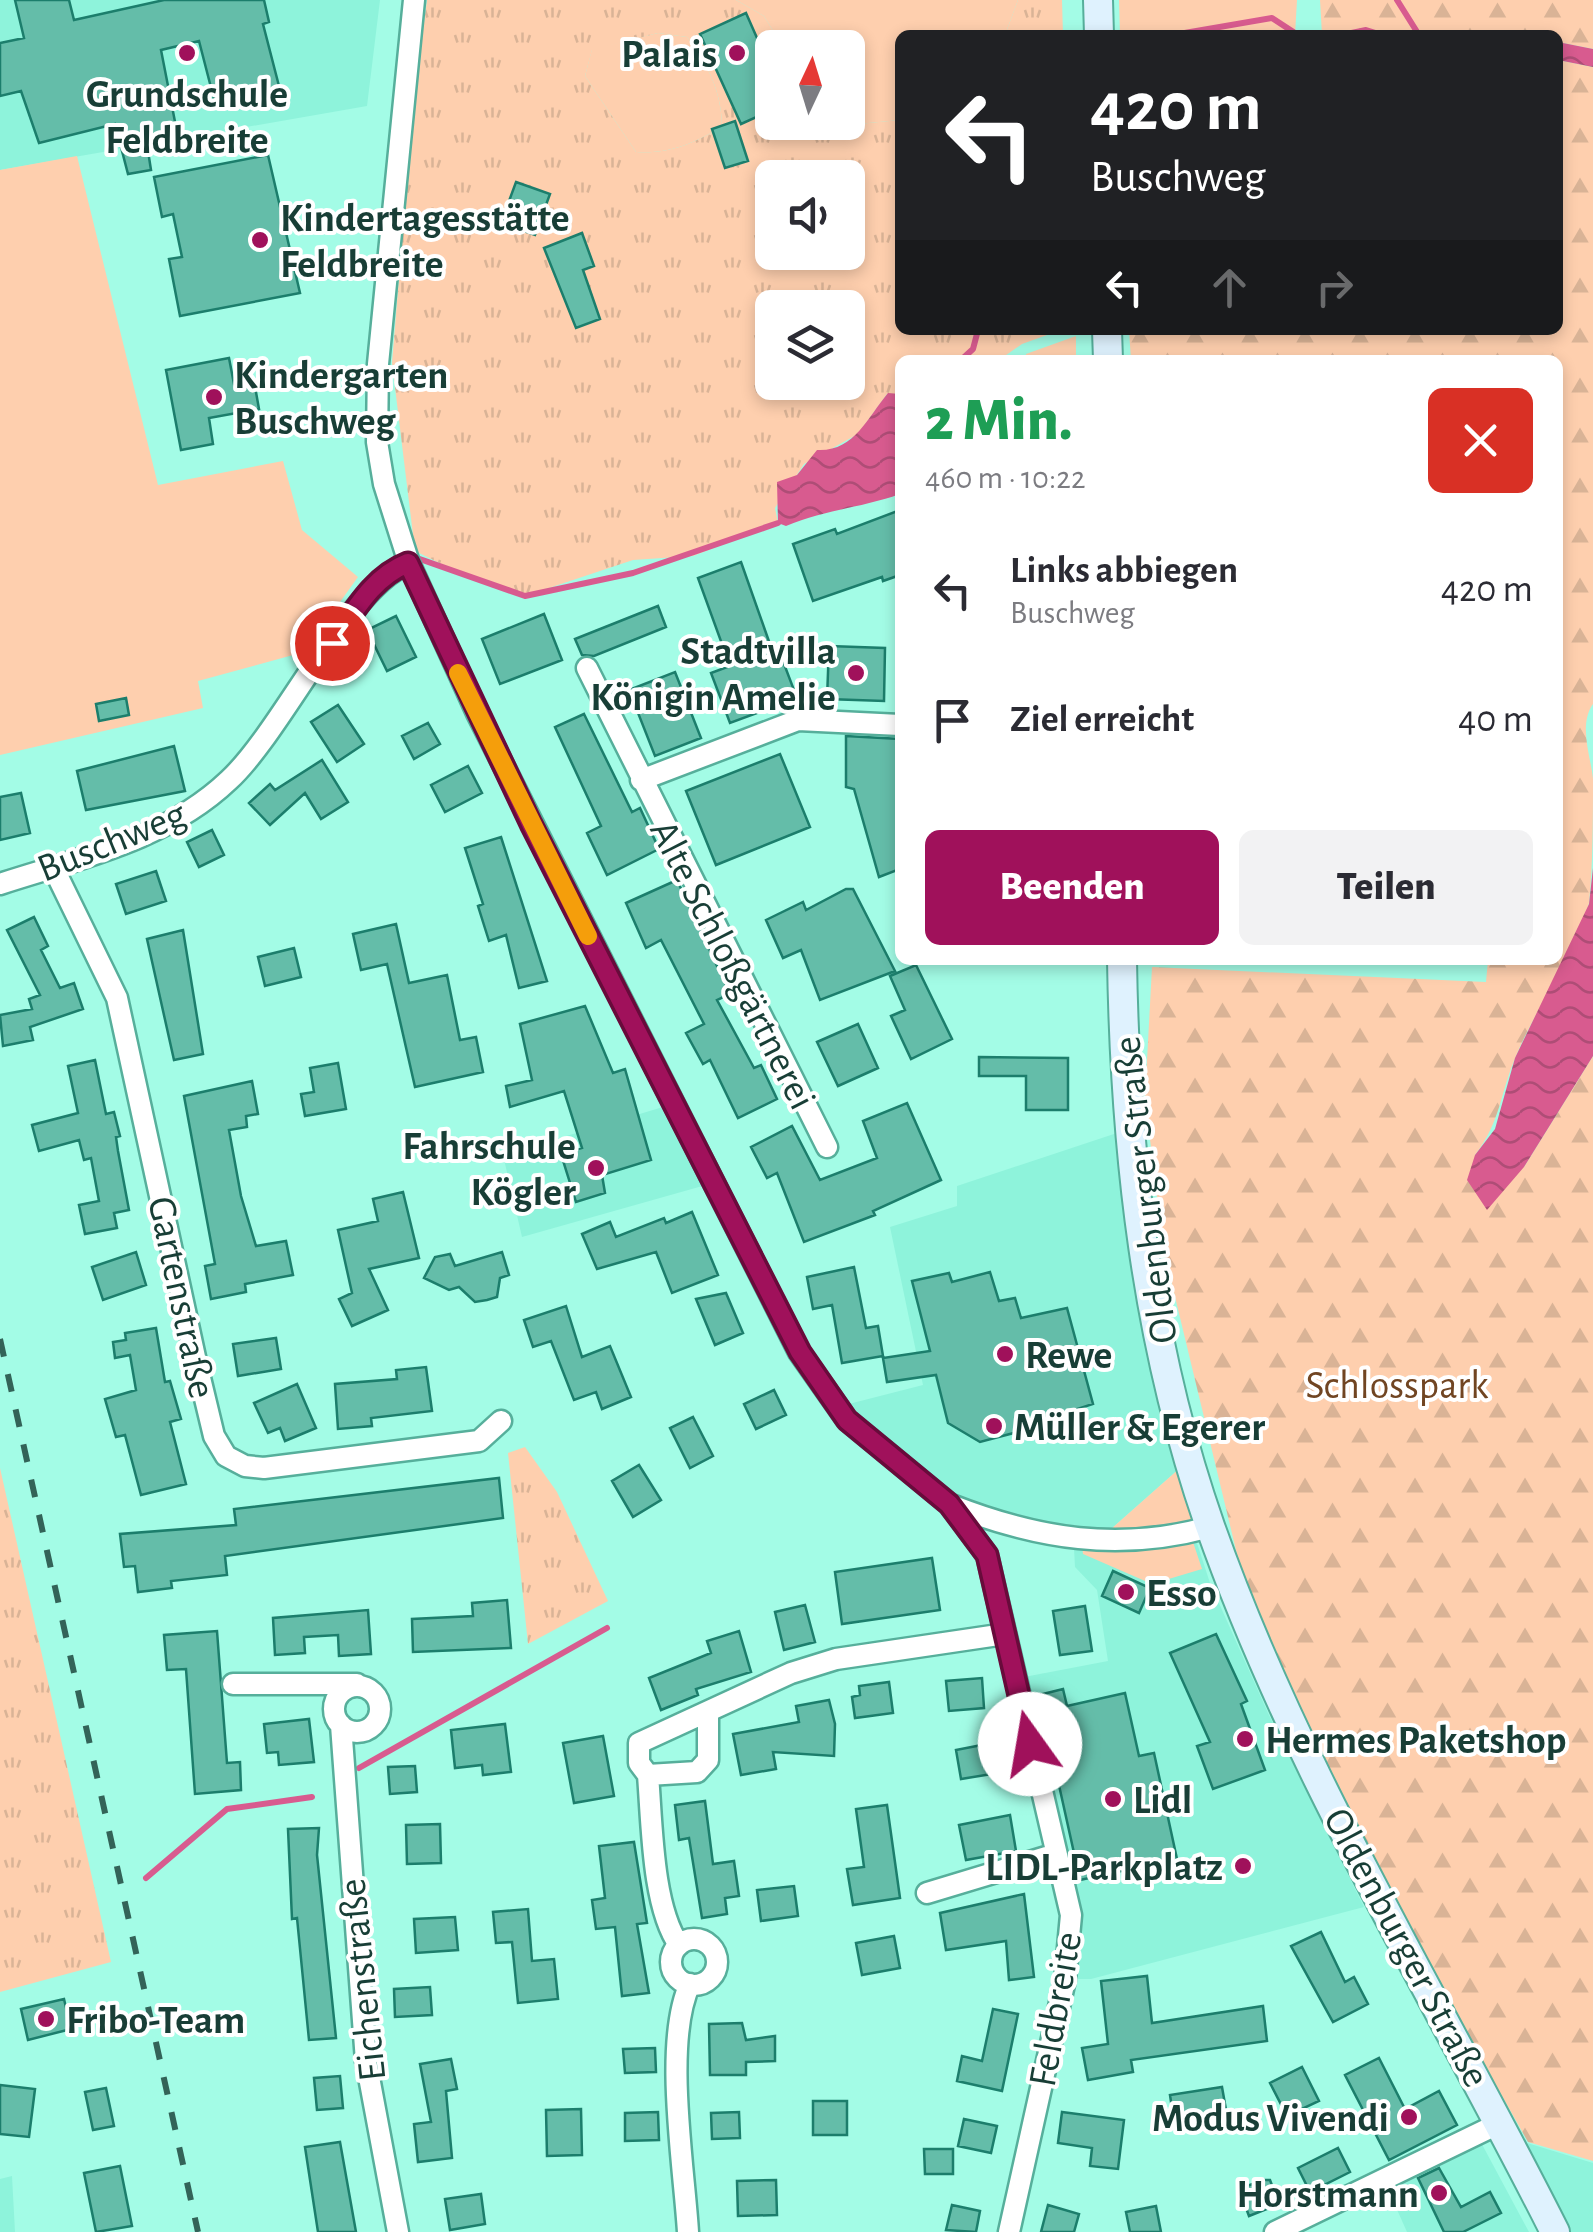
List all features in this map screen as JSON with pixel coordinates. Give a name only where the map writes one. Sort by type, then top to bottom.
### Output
[{"type":"street","name":"Feldbreite","points":[[414,0],[378,364],[377,442],[384,484],[408,563],[531,824],[800,1352],[847,1420],[949,1504],[987,1555],[1071,1915],[1070,1950],[1009,2232]]},
{"type":"street","points":[[1098,0],[1099,30]]},
{"type":"street","name":"Buschweg","points":[[0,884],[168,826],[226,784],[255,750],[376,582],[391,569],[408,563]]},
{"type":"street","name":"Alte Schloßgärtnerei","points":[[588,668],[827,1147]]},
{"type":"street","name":"Alte Schloßgärtnerei","points":[[642,780],[798,720],[895,725]]},
{"type":"street","name":"Gartenstraße","points":[[53,867],[117,998],[195,1358],[214,1436],[226,1456],[245,1466],[284,1466],[479,1441],[501,1421]]},
{"type":"street","name":"Oldenburger Straße","points":[[1122,965],[1126,1098],[1139,1226],[1168,1380],[1210,1526],[1282,1705],[1556,2232]]},
{"type":"street","name":"Feldbreite","points":[[949,1504],[1010,1528],[1075,1541],[1127,1542],[1210,1526]]},
{"type":"street","points":[[679,1945],[666,1914],[648,1776],[638,1763],[639,1743],[791,1673],[836,1659],[1005,1634]]},
{"type":"street","points":[[233,1684],[358,1686],[378,1698],[377,1720],[358,1732],[341,1725]]},
{"type":"street","name":"Eichenstraße","points":[[358,1686],[346,1688],[334,1704],[341,1725],[366,2060],[398,2232]]},
{"type":"street","points":[[648,1776],[698,1772],[708,1760],[708,1714]]},
{"type":"street","points":[[927,1893],[1056,1854]]},
{"type":"street","points":[[688,2232],[677,2059],[679,2008],[690,1984],[711,1977],[716,1956],[700,1940],[679,1945],[672,1957],[674,1971],[690,1984]]},
{"type":"street","points":[[1274,2232],[1500,2122]]},
{"type":"shaded area","name":"Grundschule Feldbreite","points":[[0,0],[380,0],[367,106],[0,170]]},
{"type":"shaded area","points":[[673,1104],[713,1183],[522,1237],[503,1155]]},
{"type":"shaded area","points":[[1129,1129],[1189,1460],[1111,1529],[1075,1541],[949,1504],[837,1407],[923,1385],[890,1227],[957,1206],[957,1186]]},
{"type":"shaded area","points":[[1194,1534],[1210,1583],[1268,1713],[1364,1907],[1091,1979],[1072,1979],[1073,1914],[1019,1678],[1108,1661],[1097,1590],[1075,1567],[1074,1548],[1127,1546]]},
{"type":"shaded area","points":[[1477,2135],[1529,2232],[1407,2232],[1386,2185]]},
{"type":"shaded area","points":[[1527,2143],[1593,2163],[1593,2232],[1571,2232]]},
{"type":"shaded area","points":[[12,2176],[15,2232],[0,2232],[0,2179]]},
{"type":"green space","points":[[427,0],[736,0],[764,16],[773,30],[755,30],[755,33],[746,13],[701,34],[741,124],[755,118],[755,140],[865,140],[865,123],[895,120],[895,335],[1047,335],[1006,355],[895,355],[895,394],[887,394],[858,434],[804,464],[775,508],[778,523],[693,556],[633,560],[525,596],[480,583],[415,551],[392,363],[413,107]],"holes":[[[658,33],[687,37],[712,79],[722,127],[680,147],[636,152],[585,76],[592,50]],[[549,195],[535,235],[501,223]],[[581,233],[594,265],[557,280],[544,248]]]},
{"type":"green space","points":[[736,0],[1018,0],[1007,30],[895,30],[895,120],[865,123],[865,30],[773,30],[764,16]]},
{"type":"green space","points":[[1018,0],[1062,0],[1063,30],[1007,30]]},
{"type":"green space","points":[[1119,0],[1297,0],[1295,30],[1120,30]]},
{"type":"green space","points":[[1320,0],[1593,0],[1593,49],[1563,43],[1563,30],[1322,30]]},
{"type":"green space","points":[[658,33],[687,37],[695,47],[716,91],[722,127],[680,147],[636,152],[585,76],[592,49]]},
{"type":"green space","name":"Schlosspark","points":[[1563,61],[1593,67],[1593,704],[1586,731],[1593,779],[1593,841],[1589,903],[1563,964],[1563,355],[1131,355],[1129,335],[1563,335]]},
{"type":"green space","points":[[77,156],[158,485],[283,461],[302,530],[358,577],[304,652],[198,681],[203,708],[0,755],[0,170]]},
{"type":"green space","points":[[1076,336],[1076,355],[1026,354]]},
{"type":"green space","name":"Schlosspark","points":[[1488,965],[1563,965],[1524,1037],[1495,1118],[1475,1155],[1524,1167],[1593,1056],[1593,2161],[1528,2142],[1440,1986],[1292,1702],[1242,1575],[1163,1247],[1145,1098],[1152,967],[1486,982]]},
{"type":"green space","points":[[525,1447],[557,1492],[608,1601],[528,1644],[508,1453]]},
{"type":"green space","points":[[1189,1460],[1210,1527],[1075,1541],[1111,1529]]},
{"type":"green space","points":[[0,1468],[111,1962],[0,1992]]},
{"type":"green space","points":[[1191,1536],[1202,1569],[1152,1584],[1083,1554],[1082,1546]]},
{"type":"water","points":[[1563,43],[1593,49],[1593,67],[1563,61]]},
{"type":"water","points":[[888,393],[895,394],[895,496],[786,526],[778,523],[777,482],[797,475],[817,450],[841,445],[866,423]]},
{"type":"water","points":[[1593,868],[1593,1056],[1524,1167],[1487,1210],[1467,1180],[1475,1155],[1495,1129],[1515,1058],[1589,904]]},
{"type":"building","points":[[15,0],[69,0],[74,20],[164,0],[264,0],[269,22],[263,24],[279,86],[215,103],[199,41],[161,50],[177,132],[146,138],[151,170],[128,174],[115,124],[39,143],[21,91],[0,96],[0,43],[24,38]]},
{"type":"building","name":"Palais","points":[[746,13],[755,33],[755,118],[741,124],[700,34]]},
{"type":"building","points":[[735,121],[748,161],[725,168],[712,129]]},
{"type":"building","name":"Kindertagesstätte Feldbreite","points":[[268,155],[300,293],[180,316],[169,259],[182,257],[173,214],[162,217],[154,177]]},
{"type":"building","points":[[516,182],[550,194],[535,235],[501,223]]},
{"type":"building","points":[[582,233],[594,266],[583,270],[600,319],[576,328],[544,248]]},
{"type":"building","name":"Kindergarten Buschweg","points":[[229,358],[234,384],[254,381],[259,409],[209,418],[213,444],[181,450],[166,370]]},
{"type":"building","points":[[895,512],[895,577],[883,581],[882,577],[813,601],[793,544],[835,529],[837,534]]},
{"type":"building","points":[[741,562],[772,650],[778,648],[797,698],[730,723],[711,673],[730,666],[698,578]]},
{"type":"building","points":[[658,606],[666,627],[594,656],[582,655],[575,639]]},
{"type":"building","points":[[544,614],[562,660],[500,684],[482,639]]},
{"type":"building","points":[[396,616],[416,657],[387,671],[367,630]]},
{"type":"building","name":"Stadtvilla Königin Amelie","points":[[829,646],[885,648],[884,701],[827,699]]},
{"type":"building","points":[[675,672],[701,738],[655,756],[629,690]]},
{"type":"building","points":[[126,698],[129,715],[99,721],[96,704]]},
{"type":"building","points":[[338,705],[364,744],[337,762],[311,722]]},
{"type":"building","points":[[584,714],[632,812],[640,808],[659,849],[607,875],[587,833],[601,826],[555,727]]},
{"type":"building","points":[[428,723],[440,744],[414,759],[402,736]]},
{"type":"building","points":[[846,736],[895,739],[895,871],[879,877],[854,789],[846,787]]},
{"type":"building","points":[[174,746],[185,791],[86,810],[77,771]]},
{"type":"building","points":[[780,754],[810,827],[716,865],[686,791]]},
{"type":"building","points":[[322,760],[348,802],[321,819],[305,793],[270,825],[249,803],[270,784],[275,790]]},
{"type":"building","points":[[468,766],[482,793],[445,812],[431,785]]},
{"type":"building","points":[[21,793],[30,833],[0,840],[0,797]]},
{"type":"building","points":[[212,830],[224,855],[199,867],[187,842]]},
{"type":"building","points":[[501,837],[547,981],[519,988],[506,935],[489,941],[478,906],[483,904],[465,848]]},
{"type":"building","points":[[156,871],[166,901],[126,914],[116,884]]},
{"type":"building","points":[[677,880],[730,994],[717,1000],[754,1068],[761,1065],[777,1099],[738,1118],[710,1060],[703,1064],[686,1033],[704,1024],[661,940],[646,948],[626,903]]},
{"type":"building","points":[[853,889],[895,971],[820,1000],[801,950],[783,958],[766,920],[803,902],[806,910]]},
{"type":"building","points":[[34,917],[48,946],[41,950],[60,988],[74,983],[83,1009],[30,1027],[33,1040],[3,1046],[0,1015],[32,1009],[29,999],[40,995],[7,930]]},
{"type":"building","points":[[396,924],[409,983],[447,975],[460,1040],[476,1037],[483,1072],[415,1087],[387,964],[361,970],[353,934]]},
{"type":"building","points":[[183,930],[203,1054],[174,1060],[147,939]]},
{"type":"building","points":[[294,948],[301,977],[265,986],[258,957]]},
{"type":"building","points":[[916,965],[952,1039],[911,1059],[891,1016],[905,1010],[890,976]]},
{"type":"building","points":[[585,1006],[613,1073],[625,1069],[651,1160],[602,1175],[605,1193],[576,1202],[561,1154],[582,1148],[564,1091],[510,1107],[506,1086],[532,1080],[520,1024]]},
{"type":"building","points":[[858,1024],[878,1068],[838,1086],[817,1042]]},
{"type":"building","points":[[979,1057],[1068,1058],[1068,1110],[1026,1110],[1026,1076],[979,1076]]},
{"type":"building","points":[[95,1060],[106,1114],[114,1112],[120,1136],[116,1137],[129,1210],[114,1213],[117,1228],[85,1234],[79,1205],[99,1201],[91,1158],[84,1160],[79,1140],[39,1151],[32,1125],[78,1113],[68,1066]]},
{"type":"building","points":[[338,1063],[346,1109],[305,1116],[301,1094],[314,1092],[310,1068]]},
{"type":"building","points":[[252,1081],[258,1114],[246,1116],[247,1127],[229,1130],[241,1196],[256,1246],[286,1241],[293,1275],[245,1284],[246,1292],[211,1299],[205,1266],[215,1264],[184,1096]]},
{"type":"building","points":[[907,1103],[941,1180],[873,1211],[875,1215],[804,1242],[777,1173],[767,1178],[751,1147],[792,1126],[820,1180],[877,1158],[863,1121]]},
{"type":"building","points":[[403,1192],[419,1258],[369,1269],[388,1310],[352,1326],[339,1299],[352,1293],[338,1230],[378,1221],[373,1199]]},
{"type":"building","points":[[692,1212],[718,1275],[672,1293],[656,1252],[597,1269],[582,1234],[610,1222],[616,1237],[664,1218],[666,1223]]},
{"type":"building","points":[[136,1252],[146,1285],[103,1300],[92,1267]]},
{"type":"building","points":[[502,1252],[509,1275],[500,1278],[497,1297],[475,1302],[459,1287],[449,1290],[424,1278],[435,1257],[450,1254],[455,1266]]},
{"type":"building","points":[[854,1267],[866,1328],[878,1326],[883,1356],[842,1363],[832,1305],[813,1309],[807,1277]]},
{"type":"building","name":"Rewe","points":[[990,1272],[999,1301],[1015,1298],[1021,1318],[1067,1308],[1093,1404],[1071,1411],[1066,1419],[980,1442],[948,1423],[936,1375],[887,1382],[883,1358],[930,1351],[912,1281],[949,1273],[952,1282]]},
{"type":"building","points":[[726,1293],[743,1333],[715,1345],[696,1299]]},
{"type":"building","points":[[566,1306],[582,1357],[610,1346],[631,1397],[602,1409],[596,1392],[574,1400],[551,1341],[533,1347],[524,1320]]},
{"type":"building","points":[[156,1328],[165,1382],[170,1381],[181,1419],[170,1422],[186,1484],[141,1495],[125,1435],[116,1437],[105,1399],[136,1390],[130,1355],[115,1358],[113,1342],[126,1340],[125,1333]]},
{"type":"building","points":[[276,1338],[281,1369],[238,1376],[233,1344]]},
{"type":"building","points":[[426,1367],[432,1411],[371,1418],[372,1426],[338,1429],[335,1384],[397,1379],[396,1370]]},
{"type":"building","points":[[297,1384],[316,1428],[285,1441],[280,1428],[268,1433],[254,1403]]},
{"type":"building","points":[[774,1390],[786,1415],[756,1429],[744,1404]]},
{"type":"building","points":[[693,1417],[713,1456],[690,1468],[670,1428]]},
{"type":"building","points":[[639,1465],[661,1500],[633,1517],[612,1481]]},
{"type":"building","points":[[499,1478],[503,1518],[225,1556],[227,1575],[171,1581],[172,1588],[138,1592],[135,1566],[124,1567],[120,1534],[236,1525],[234,1509]]},
{"type":"building","points":[[932,1558],[940,1610],[842,1624],[835,1572]]},
{"type":"building","name":"Esso","points":[[1113,1571],[1150,1588],[1139,1613],[1102,1596]]},
{"type":"building","points":[[507,1600],[511,1648],[413,1652],[412,1619],[473,1616],[472,1603]]},
{"type":"building","points":[[805,1605],[815,1642],[784,1650],[775,1612]]},
{"type":"building","points":[[1085,1606],[1092,1651],[1060,1655],[1053,1611]]},
{"type":"building","points":[[368,1610],[371,1654],[339,1656],[338,1635],[304,1637],[305,1653],[275,1655],[273,1618]]},
{"type":"building","points":[[217,1631],[227,1763],[240,1762],[241,1790],[195,1794],[186,1669],[167,1670],[164,1635]]},
{"type":"building","points":[[739,1631],[751,1672],[696,1689],[698,1695],[661,1710],[649,1678],[711,1653],[707,1641]]},
{"type":"building","points":[[1216,1634],[1247,1701],[1241,1704],[1265,1770],[1213,1789],[1197,1746],[1210,1742],[1170,1653]]},
{"type":"building","points":[[982,1678],[984,1708],[949,1711],[946,1681]]},
{"type":"building","points":[[889,1682],[893,1713],[855,1718],[852,1697],[860,1695],[859,1686]]},
{"type":"building","name":"Lidl","points":[[1063,1689],[1067,1706],[1125,1693],[1139,1756],[1154,1753],[1177,1859],[1080,1880],[1039,1695]]},
{"type":"building","points":[[829,1700],[835,1724],[834,1756],[773,1752],[776,1769],[741,1775],[733,1734],[799,1722],[796,1706]]},
{"type":"building","points":[[309,1719],[314,1762],[279,1765],[278,1752],[267,1753],[264,1724]]},
{"type":"building","points":[[505,1724],[511,1772],[483,1775],[482,1765],[455,1768],[451,1730]]},
{"type":"building","points":[[603,1736],[614,1796],[574,1803],[563,1743]]},
{"type":"building","points":[[992,1743],[998,1773],[961,1779],[956,1750]]},
{"type":"building","points":[[415,1766],[417,1792],[390,1794],[388,1767]]},
{"type":"building","points":[[705,1801],[713,1864],[734,1861],[739,1896],[725,1898],[727,1914],[702,1918],[689,1838],[679,1840],[675,1805]]},
{"type":"building","points":[[887,1805],[900,1898],[853,1905],[847,1869],[864,1867],[856,1809]]},
{"type":"building","points":[[1010,1815],[1016,1851],[966,1860],[959,1825]]},
{"type":"building","points":[[440,1824],[441,1863],[407,1864],[406,1825]]},
{"type":"building","points":[[319,1828],[317,1855],[336,2038],[309,2040],[297,1918],[292,1919],[288,1829]]},
{"type":"building","points":[[634,1842],[647,1923],[637,1924],[649,1993],[622,1996],[615,1927],[596,1929],[592,1900],[605,1898],[599,1846]]},
{"type":"building","points":[[794,1886],[798,1916],[761,1921],[757,1890]]},
{"type":"building","points":[[1024,1894],[1034,1977],[1009,1980],[1006,1941],[946,1950],[940,1913]]},
{"type":"building","points":[[528,1909],[532,1961],[554,1959],[558,1999],[518,2003],[512,1942],[496,1943],[493,1912]]},
{"type":"building","points":[[455,1917],[458,1950],[416,1953],[414,1919]]},
{"type":"building","points":[[1321,1932],[1345,1982],[1354,1977],[1368,2004],[1333,2022],[1291,1946]]},
{"type":"building","points":[[894,1936],[900,1968],[862,1975],[856,1943]]},
{"type":"building","points":[[1147,1976],[1152,2023],[1263,2006],[1267,2041],[1131,2060],[1133,2072],[1088,2080],[1082,2048],[1108,2044],[1101,1981]]},
{"type":"building","points":[[430,1987],[432,2015],[395,2017],[394,1989]]},
{"type":"building","name":"Fribo-Team","points":[[64,1999],[71,2029],[28,2040],[21,2009]]},
{"type":"building","points":[[993,2009],[1018,2014],[1002,2091],[957,2081],[962,2056],[982,2061]]},
{"type":"building","points":[[742,2023],[746,2040],[775,2036],[775,2061],[746,2062],[746,2075],[710,2075],[709,2024]]},
{"type":"building","points":[[655,2048],[656,2072],[625,2073],[623,2049]]},
{"type":"building","name":"Modus Vivendi","points":[[1379,2058],[1405,2109],[1439,2091],[1457,2125],[1389,2160],[1345,2075]]},
{"type":"building","points":[[451,2059],[457,2089],[446,2091],[452,2158],[418,2162],[414,2124],[431,2122],[420,2064]]},
{"type":"building","points":[[1302,2067],[1319,2101],[1287,2116],[1270,2083]]},
{"type":"building","points":[[340,2076],[343,2108],[317,2110],[314,2078]]},
{"type":"building","points":[[0,2085],[35,2089],[29,2137],[0,2134]]},
{"type":"building","points":[[1222,2087],[1228,2121],[1175,2129],[1170,2095]]},
{"type":"building","points":[[106,2088],[114,2126],[93,2130],[85,2092]]},
{"type":"building","points":[[813,2101],[847,2101],[847,2135],[813,2135]]},
{"type":"building","points":[[581,2109],[582,2155],[547,2156],[546,2110]]},
{"type":"building","points":[[658,2112],[659,2140],[625,2141],[625,2113]]},
{"type":"building","points":[[739,2112],[740,2138],[712,2139],[711,2113]]},
{"type":"building","points":[[1062,2112],[1124,2120],[1118,2169],[1090,2166],[1092,2148],[1058,2143]]},
{"type":"building","points":[[964,2119],[997,2126],[991,2153],[958,2146]]},
{"type":"building","points":[[340,2142],[356,2232],[318,2232],[305,2147]]},
{"type":"building","points":[[1338,2148],[1350,2172],[1310,2192],[1298,2168]]},
{"type":"building","points":[[924,2149],[953,2149],[953,2174],[925,2174]]},
{"type":"building","points":[[120,2166],[132,2226],[96,2232],[84,2173]]},
{"type":"building","name":"Horstmann","points":[[1439,2168],[1461,2207],[1490,2192],[1501,2213],[1463,2232],[1444,2232],[1418,2178]]},
{"type":"building","points":[[776,2180],[777,2215],[738,2216],[737,2181]]},
{"type":"building","points":[[1270,2180],[1279,2204],[1249,2216],[1239,2189]]},
{"type":"building","points":[[481,2194],[485,2224],[450,2230],[445,2199]]},
{"type":"building","points":[[952,2205],[980,2211],[976,2232],[946,2230]]},
{"type":"building","points":[[1048,2205],[1079,2214],[1074,2232],[1041,2232]]},
{"type":"building","points":[[1156,2206],[1161,2232],[1130,2232],[1126,2212]]},
{"type":"waterway","points":[[1397,0],[1416,30]]},
{"type":"waterway","points":[[1202,30],[1272,18],[1290,30]]},
{"type":"waterway","points":[[966,355],[973,349],[977,335]]},
{"type":"waterway","points":[[414,557],[525,596],[633,573],[778,523]]},
{"type":"waterway","points":[[359,1768],[607,1628]]},
{"type":"waterway","points":[[146,1878],[227,1809],[312,1797]]},
{"type":"railway","points":[[0,1339],[198,2232]]},
{"type":"slow traffic","points":[[458,673],[588,936]]},
{"type":"place","name":"Grundschule Feldbreite","points":[[187,53]]},
{"type":"place","name":"Palais","points":[[737,53]]},
{"type":"place","name":"Kindertagesstätte Feldbreite","points":[[260,240]]},
{"type":"place","name":"Kindergarten Buschweg","points":[[214,397]]},
{"type":"place","name":"Stadtvilla Königin Amelie","points":[[856,673]]},
{"type":"place","name":"Fahrschule Kögler","points":[[596,1168]]},
{"type":"place","name":"Rewe","points":[[1005,1354]]},
{"type":"place","name":"Müller & Egerer","points":[[994,1426]]},
{"type":"place","name":"Esso","points":[[1126,1592]]},
{"type":"place","name":"Hermes Paketshop","points":[[1245,1739]]},
{"type":"place","name":"Lidl","points":[[1113,1799]]},
{"type":"place","name":"LIDL-Parkplatz","points":[[1243,1866]]},
{"type":"place","name":"Fribo-Team","points":[[46,2019]]},
{"type":"place","name":"Modus Vivendi","points":[[1409,2117]]},
{"type":"place","name":"Horstmann","points":[[1439,2193]]},
{"type":"route","points":[[332,643],[376,582],[391,569],[408,563],[531,824],[800,1352],[847,1420],[949,1504],[987,1555],[1030,1744]]}]
